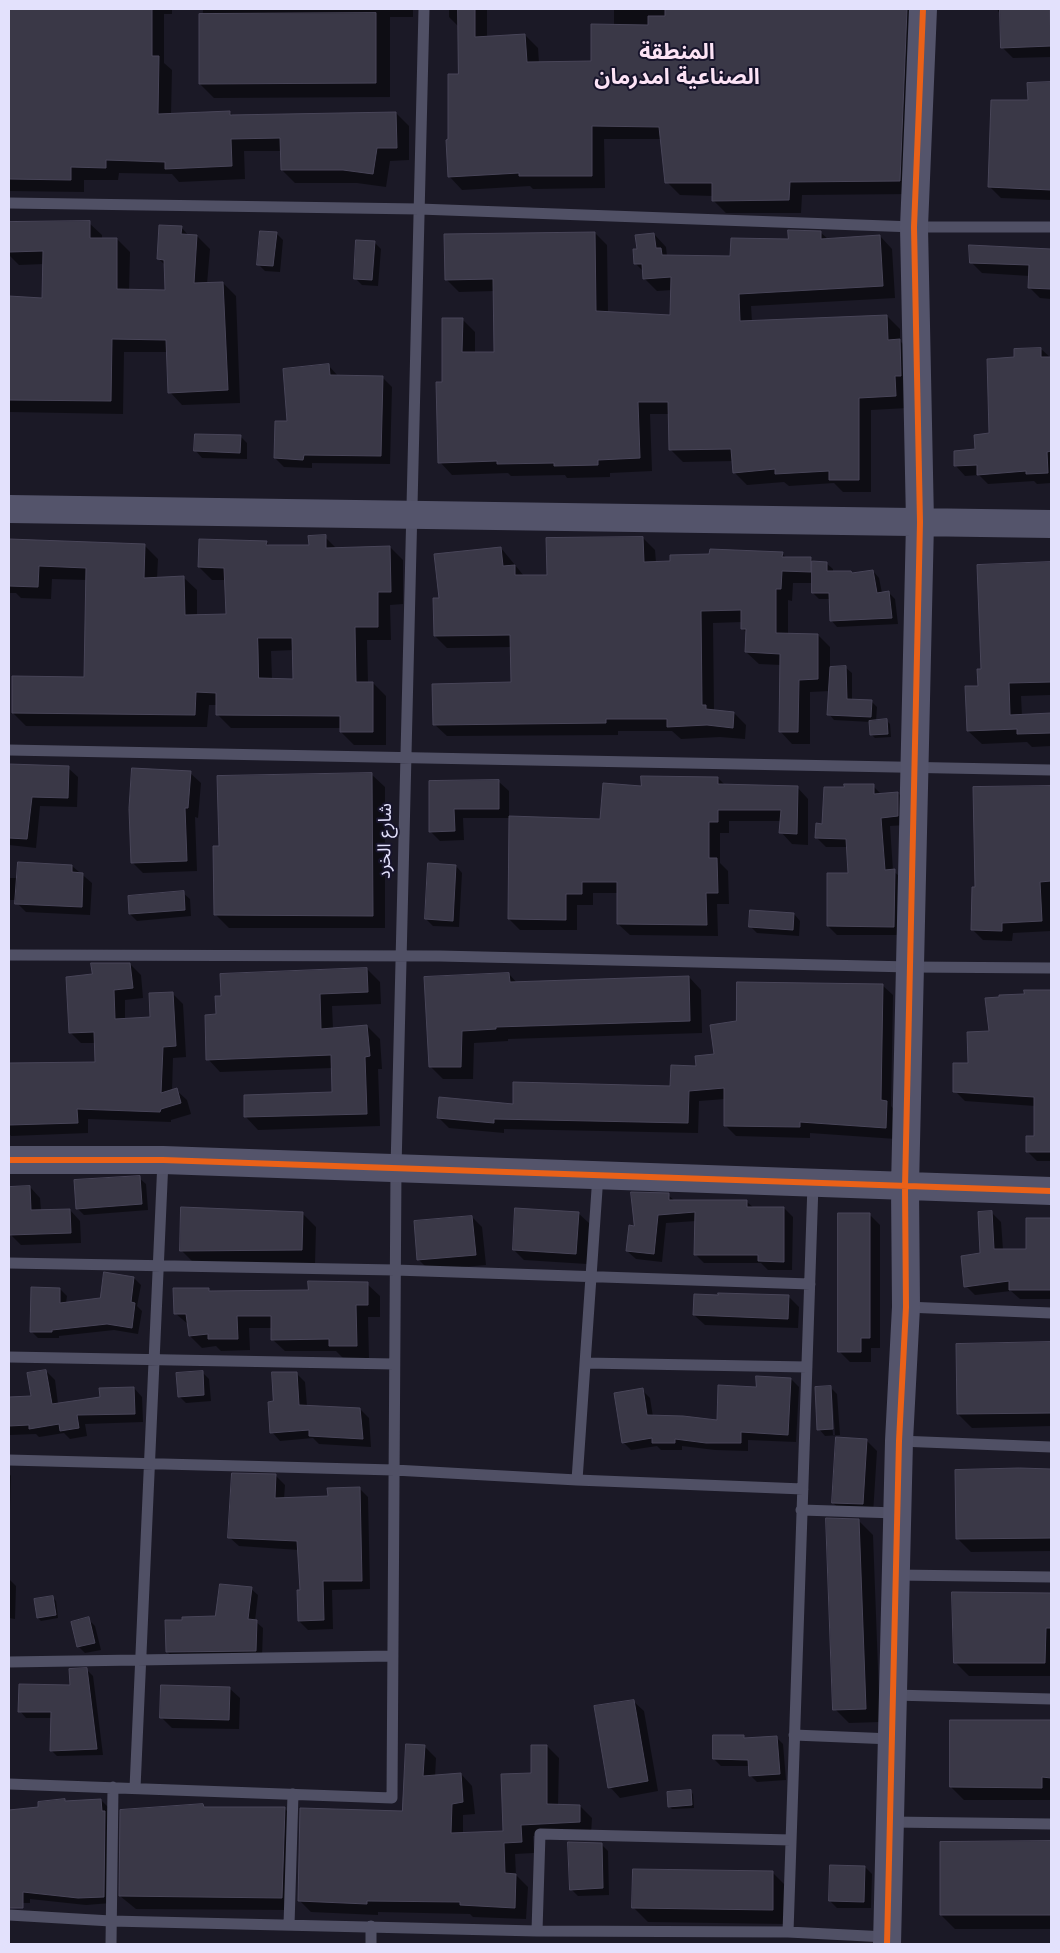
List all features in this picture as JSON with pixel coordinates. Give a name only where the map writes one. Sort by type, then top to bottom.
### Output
[{"type":"street","points":[[887,1940],[899,1441],[906,1307],[905,1187],[920,522],[914,227],[923,9]]},
{"type":"street","points":[[9,509],[1051,524]]},
{"type":"street","points":[[9,1160],[163,1160],[1051,1191]]},
{"type":"lane","name":"شارع الخرد","points":[[293,1794],[392,1798],[396,1168],[424,9]]},
{"type":"lane","points":[[9,203],[419,209],[914,227],[1051,227]]},
{"type":"lane","points":[[9,750],[1051,770]]},
{"type":"lane","points":[[9,955],[460,956],[910,967],[1051,968]]},
{"type":"lane","points":[[135,1788],[163,1160]]},
{"type":"lane","points":[[577,1480],[598,1176]]},
{"type":"lane","points":[[788,1932],[813,1184]]},
{"type":"lane","points":[[9,1263],[395,1270],[810,1284]]},
{"type":"lane","points":[[906,1307],[1051,1313]]},
{"type":"lane","points":[[9,1357],[394,1364]]},
{"type":"lane","points":[[585,1363],[807,1368]]},
{"type":"lane","points":[[899,1441],[1051,1447]]},
{"type":"lane","points":[[9,1460],[394,1470],[803,1489]]},
{"type":"lane","points":[[801,1510],[897,1513]]},
{"type":"lane","points":[[896,1575],[1051,1577]]},
{"type":"lane","points":[[9,1662],[393,1656]]},
{"type":"lane","points":[[893,1695],[1051,1699]]},
{"type":"lane","points":[[794,1735],[892,1739]]},
{"type":"lane","points":[[9,1784],[293,1794],[289,1925]]},
{"type":"lane","points":[[111,1944],[113,1787]]},
{"type":"lane","points":[[890,1822],[1051,1824]]},
{"type":"lane","points":[[537,1931],[540,1834],[790,1840]]},
{"type":"lane","points":[[9,1915],[111,1921],[537,1931],[788,1932],[887,1940]]},
{"type":"lane","points":[[371,1926],[371,1944]]},
{"type":"building","points":[[9,9],[152,9],[152,56],[159,56],[158,114],[230,111],[230,115],[396,112],[397,148],[377,148],[373,174],[343,170],[281,170],[280,138],[231,139],[232,166],[165,169],[165,162],[106,160],[106,168],[71,167],[71,180],[9,179]]},
{"type":"building","points":[[458,9],[475,9],[475,37],[525,34],[527,62],[591,61],[591,24],[648,25],[648,16],[665,16],[665,9],[907,9],[900,181],[790,182],[789,200],[712,201],[712,183],[665,183],[659,127],[592,126],[592,176],[519,176],[519,173],[448,177],[446,140],[448,139],[448,74],[458,74]]},
{"type":"building","points":[[1000,9],[1050,9],[1051,46],[1001,48]]},
{"type":"building","points":[[376,13],[376,83],[199,84],[199,14]]},
{"type":"building","points":[[1051,82],[1051,190],[988,187],[991,100],[1028,100],[1027,83]]},
{"type":"building","points":[[90,221],[90,238],[117,238],[117,289],[165,290],[164,260],[157,259],[159,225],[182,226],[181,234],[197,235],[194,283],[223,282],[228,390],[168,393],[166,340],[112,339],[111,401],[9,400],[9,296],[42,298],[43,251],[9,252],[9,222]]},
{"type":"building","points":[[788,230],[821,231],[821,239],[880,235],[883,286],[739,294],[740,321],[887,315],[888,340],[900,339],[901,376],[895,376],[896,396],[859,398],[859,480],[829,480],[829,471],[775,474],[775,469],[733,473],[731,449],[669,450],[668,402],[638,402],[640,458],[598,460],[598,465],[554,466],[554,463],[497,464],[497,461],[438,463],[436,382],[442,382],[442,318],[463,318],[462,352],[494,352],[493,279],[445,280],[444,234],[595,232],[596,311],[670,315],[671,277],[643,279],[642,264],[634,264],[633,249],[637,249],[635,235],[654,233],[656,248],[661,248],[662,255],[730,256],[731,238],[788,239]]},
{"type":"building","points":[[260,231],[277,232],[273,266],[257,265]]},
{"type":"building","points":[[356,240],[375,241],[372,280],[354,279]]},
{"type":"building","points":[[969,245],[1051,249],[1051,289],[1028,288],[1029,265],[970,263]]},
{"type":"building","points":[[1041,348],[1041,357],[1051,357],[1051,451],[1047,452],[1048,473],[1026,474],[1026,471],[977,475],[977,465],[954,466],[954,451],[975,449],[974,435],[989,433],[987,359],[1014,357],[1014,349]]},
{"type":"building","points":[[329,364],[330,375],[383,376],[381,456],[304,455],[303,460],[274,458],[275,421],[287,421],[283,369]]},
{"type":"building","points":[[195,434],[241,435],[240,453],[194,451]]},
{"type":"building","points":[[326,535],[326,548],[390,546],[391,592],[378,592],[378,627],[355,627],[356,682],[373,682],[373,732],[340,732],[340,716],[216,715],[216,693],[196,692],[195,715],[12,713],[12,676],[84,677],[86,568],[39,566],[38,587],[9,586],[9,539],[145,544],[144,578],[184,576],[185,615],[226,614],[224,568],[198,567],[199,539],[267,541],[266,545],[309,545],[308,536]],"holes":[[[258,638],[292,638],[293,679],[259,678]]]},
{"type":"building","points":[[643,537],[644,562],[670,561],[670,555],[709,554],[710,549],[783,552],[782,557],[811,557],[811,572],[782,571],[781,589],[776,589],[776,633],[818,634],[818,679],[799,680],[798,732],[779,732],[780,654],[745,652],[746,629],[741,629],[741,610],[701,611],[702,705],[706,705],[706,709],[734,712],[733,728],[707,725],[667,727],[667,719],[606,719],[606,723],[433,725],[432,684],[511,682],[510,635],[434,636],[433,598],[439,598],[434,554],[501,547],[503,566],[515,565],[515,575],[547,575],[546,538]]},
{"type":"building","points":[[812,561],[827,562],[827,571],[851,571],[852,573],[873,570],[877,593],[889,591],[892,618],[830,621],[829,593],[812,593]]},
{"type":"building","points":[[1051,562],[1051,682],[1009,683],[1010,715],[1051,713],[1051,733],[1017,734],[1017,729],[967,731],[965,686],[978,686],[977,669],[981,669],[977,565]]},
{"type":"building","points":[[846,666],[847,699],[872,700],[871,717],[827,715],[830,667]]},
{"type":"building","points":[[887,719],[888,734],[870,735],[869,721]]},
{"type":"building","points":[[9,764],[69,766],[68,798],[32,797],[27,839],[9,838]]},
{"type":"building","points":[[132,768],[191,771],[188,808],[185,808],[187,861],[131,863],[129,809]]},
{"type":"building","points":[[372,773],[373,916],[214,915],[213,846],[219,846],[217,776]]},
{"type":"building","points":[[641,776],[718,777],[718,784],[798,786],[797,834],[779,833],[781,810],[718,810],[718,822],[709,822],[709,858],[717,858],[718,893],[706,893],[707,925],[617,924],[617,882],[582,882],[582,894],[566,894],[566,920],[508,919],[509,816],[600,819],[603,783],[641,786]]},
{"type":"building","points":[[499,780],[499,809],[454,809],[455,831],[429,832],[429,781]]},
{"type":"building","points":[[844,784],[874,784],[874,794],[898,792],[898,816],[881,818],[885,870],[895,869],[894,927],[827,926],[827,873],[848,873],[846,839],[815,838],[816,823],[822,824],[824,787],[844,787]]},
{"type":"building","points":[[1051,786],[1051,881],[1040,882],[1042,921],[1002,923],[1002,931],[971,930],[972,887],[975,887],[973,787]]},
{"type":"building","points":[[18,862],[72,865],[72,872],[83,873],[82,907],[15,904]]},
{"type":"building","points":[[428,863],[456,865],[453,921],[425,919]]},
{"type":"building","points":[[184,891],[185,910],[129,914],[128,896]]},
{"type":"building","points":[[750,910],[794,913],[793,930],[749,927]]},
{"type":"building","points":[[91,963],[130,963],[133,988],[114,990],[115,1019],[150,1017],[149,993],[173,992],[176,1046],[163,1047],[161,1093],[177,1088],[181,1103],[161,1109],[160,1112],[77,1109],[78,1123],[9,1125],[9,1063],[95,1062],[94,1032],[69,1033],[66,977],[92,974]]},
{"type":"building","points":[[367,968],[368,992],[320,994],[321,1029],[367,1025],[370,1056],[365,1057],[367,1114],[244,1117],[244,1095],[332,1092],[331,1055],[206,1060],[205,1015],[216,1014],[215,996],[221,996],[220,974]]},
{"type":"building","points":[[509,973],[510,982],[689,976],[690,1021],[496,1027],[496,1029],[462,1031],[461,1067],[429,1067],[424,977]]},
{"type":"building","points":[[737,982],[883,984],[881,1100],[887,1101],[886,1128],[800,1122],[800,1127],[724,1126],[724,1088],[689,1091],[688,1123],[494,1119],[494,1123],[437,1118],[439,1097],[513,1104],[513,1082],[670,1086],[671,1065],[696,1066],[695,1056],[714,1054],[710,1025],[736,1021]]},
{"type":"building","points":[[1024,990],[1051,990],[1051,1152],[1026,1152],[1026,1136],[1034,1136],[1034,1097],[953,1092],[953,1063],[968,1063],[967,1032],[989,1031],[985,998],[999,997],[999,995],[1024,994]]},
{"type":"building","points":[[140,1176],[142,1204],[76,1209],[74,1180]]},
{"type":"building","points":[[30,1186],[31,1210],[70,1209],[71,1233],[9,1235],[9,1187]]},
{"type":"building","points":[[631,1192],[669,1193],[669,1200],[747,1200],[747,1207],[784,1207],[784,1262],[758,1261],[758,1255],[694,1255],[695,1212],[658,1215],[654,1254],[626,1251],[629,1225],[634,1226]]},
{"type":"building","points":[[181,1207],[303,1212],[302,1250],[180,1251]]},
{"type":"building","points":[[515,1208],[579,1212],[576,1254],[513,1250]]},
{"type":"building","points":[[992,1211],[994,1249],[1026,1249],[1026,1218],[1051,1218],[1051,1290],[1009,1290],[1009,1281],[964,1287],[961,1256],[980,1253],[978,1212]]},
{"type":"building","points":[[838,1213],[870,1213],[870,1338],[861,1338],[861,1352],[838,1352]]},
{"type":"building","points":[[472,1216],[476,1255],[417,1260],[414,1221]]},
{"type":"building","points":[[104,1272],[134,1277],[131,1302],[135,1303],[132,1328],[107,1324],[52,1330],[52,1332],[30,1332],[31,1287],[60,1288],[60,1303],[100,1298]]},
{"type":"building","points":[[308,1281],[368,1282],[368,1305],[356,1305],[357,1346],[329,1346],[329,1339],[271,1340],[271,1316],[237,1316],[238,1339],[208,1339],[208,1334],[189,1336],[186,1314],[174,1314],[173,1288],[209,1288],[209,1291],[308,1290]]},
{"type":"building","points":[[718,1293],[789,1295],[788,1319],[693,1315],[694,1294],[718,1295]]},
{"type":"building","points":[[1051,1342],[1051,1413],[957,1414],[956,1344]]},
{"type":"building","points":[[46,1370],[52,1404],[100,1397],[99,1388],[134,1387],[135,1414],[77,1415],[79,1428],[60,1431],[59,1424],[29,1429],[29,1425],[9,1426],[9,1397],[31,1396],[27,1373]]},
{"type":"building","points":[[203,1371],[204,1395],[178,1397],[176,1373]]},
{"type":"building","points":[[272,1372],[297,1372],[299,1405],[360,1408],[363,1439],[309,1436],[309,1430],[270,1433],[268,1402],[273,1401]]},
{"type":"building","points":[[756,1376],[791,1378],[788,1435],[741,1432],[741,1443],[706,1443],[675,1439],[675,1443],[652,1443],[652,1438],[622,1443],[614,1393],[643,1388],[647,1415],[683,1416],[717,1420],[718,1385],[756,1387]]},
{"type":"building","points":[[831,1386],[833,1429],[817,1430],[815,1387]]},
{"type":"building","points":[[836,1437],[867,1439],[863,1504],[832,1503]]},
{"type":"building","points":[[1051,1469],[1051,1538],[956,1539],[955,1470]]},
{"type":"building","points":[[232,1473],[276,1474],[275,1498],[328,1496],[327,1488],[360,1487],[362,1581],[323,1581],[324,1620],[298,1621],[297,1590],[300,1590],[297,1541],[228,1538]]},
{"type":"building","points":[[826,1518],[859,1519],[866,1709],[833,1710]]},
{"type":"building","points":[[220,1584],[252,1587],[248,1619],[257,1620],[256,1651],[166,1652],[165,1620],[182,1620],[182,1617],[215,1616]]},
{"type":"building","points":[[952,1592],[1051,1593],[1051,1628],[1046,1628],[1045,1663],[954,1663]]},
{"type":"building","points":[[53,1596],[56,1615],[37,1618],[34,1599]]},
{"type":"building","points":[[89,1617],[95,1643],[77,1647],[71,1622]]},
{"type":"building","points":[[87,1668],[97,1749],[50,1751],[51,1712],[18,1712],[19,1684],[70,1685],[69,1669]]},
{"type":"building","points":[[161,1685],[230,1687],[229,1720],[160,1718]]},
{"type":"building","points":[[634,1700],[648,1781],[608,1788],[594,1706]]},
{"type":"building","points":[[950,1720],[1051,1720],[1051,1778],[1042,1777],[1042,1788],[950,1787]]},
{"type":"building","points":[[713,1735],[744,1735],[744,1738],[777,1736],[780,1774],[749,1776],[748,1760],[713,1759]]},
{"type":"building","points":[[406,1744],[425,1745],[423,1776],[461,1773],[463,1802],[452,1804],[451,1833],[503,1831],[501,1774],[531,1773],[531,1745],[547,1745],[547,1804],[580,1805],[580,1822],[521,1825],[522,1842],[504,1843],[505,1873],[516,1874],[515,1908],[460,1905],[460,1902],[367,1901],[367,1904],[298,1901],[300,1808],[402,1811]]},
{"type":"building","points":[[691,1790],[692,1805],[668,1807],[667,1792]]},
{"type":"building","points":[[65,1799],[65,1801],[101,1799],[102,1811],[105,1811],[104,1897],[78,1898],[23,1892],[23,1908],[9,1908],[9,1810],[38,1807],[38,1802]]},
{"type":"building","points":[[203,1804],[204,1807],[285,1807],[282,1898],[119,1896],[120,1810]]},
{"type":"building","points":[[1051,1841],[1051,1915],[940,1915],[940,1842]]},
{"type":"building","points":[[568,1842],[602,1843],[603,1888],[570,1890]]},
{"type":"building","points":[[830,1865],[865,1866],[864,1902],[829,1901]]},
{"type":"building","points":[[633,1869],[773,1871],[773,1910],[632,1908]]},
{"type":"cycle path","points":[[887,1944],[899,1441],[906,1307],[905,1187],[920,522],[914,227],[923,9]]},
{"type":"cycle path","points":[[9,1160],[163,1160],[1051,1191]]},
{"type":"district","name":"المنطقة الصناعية امدرمان","points":[[677,66]]}]
